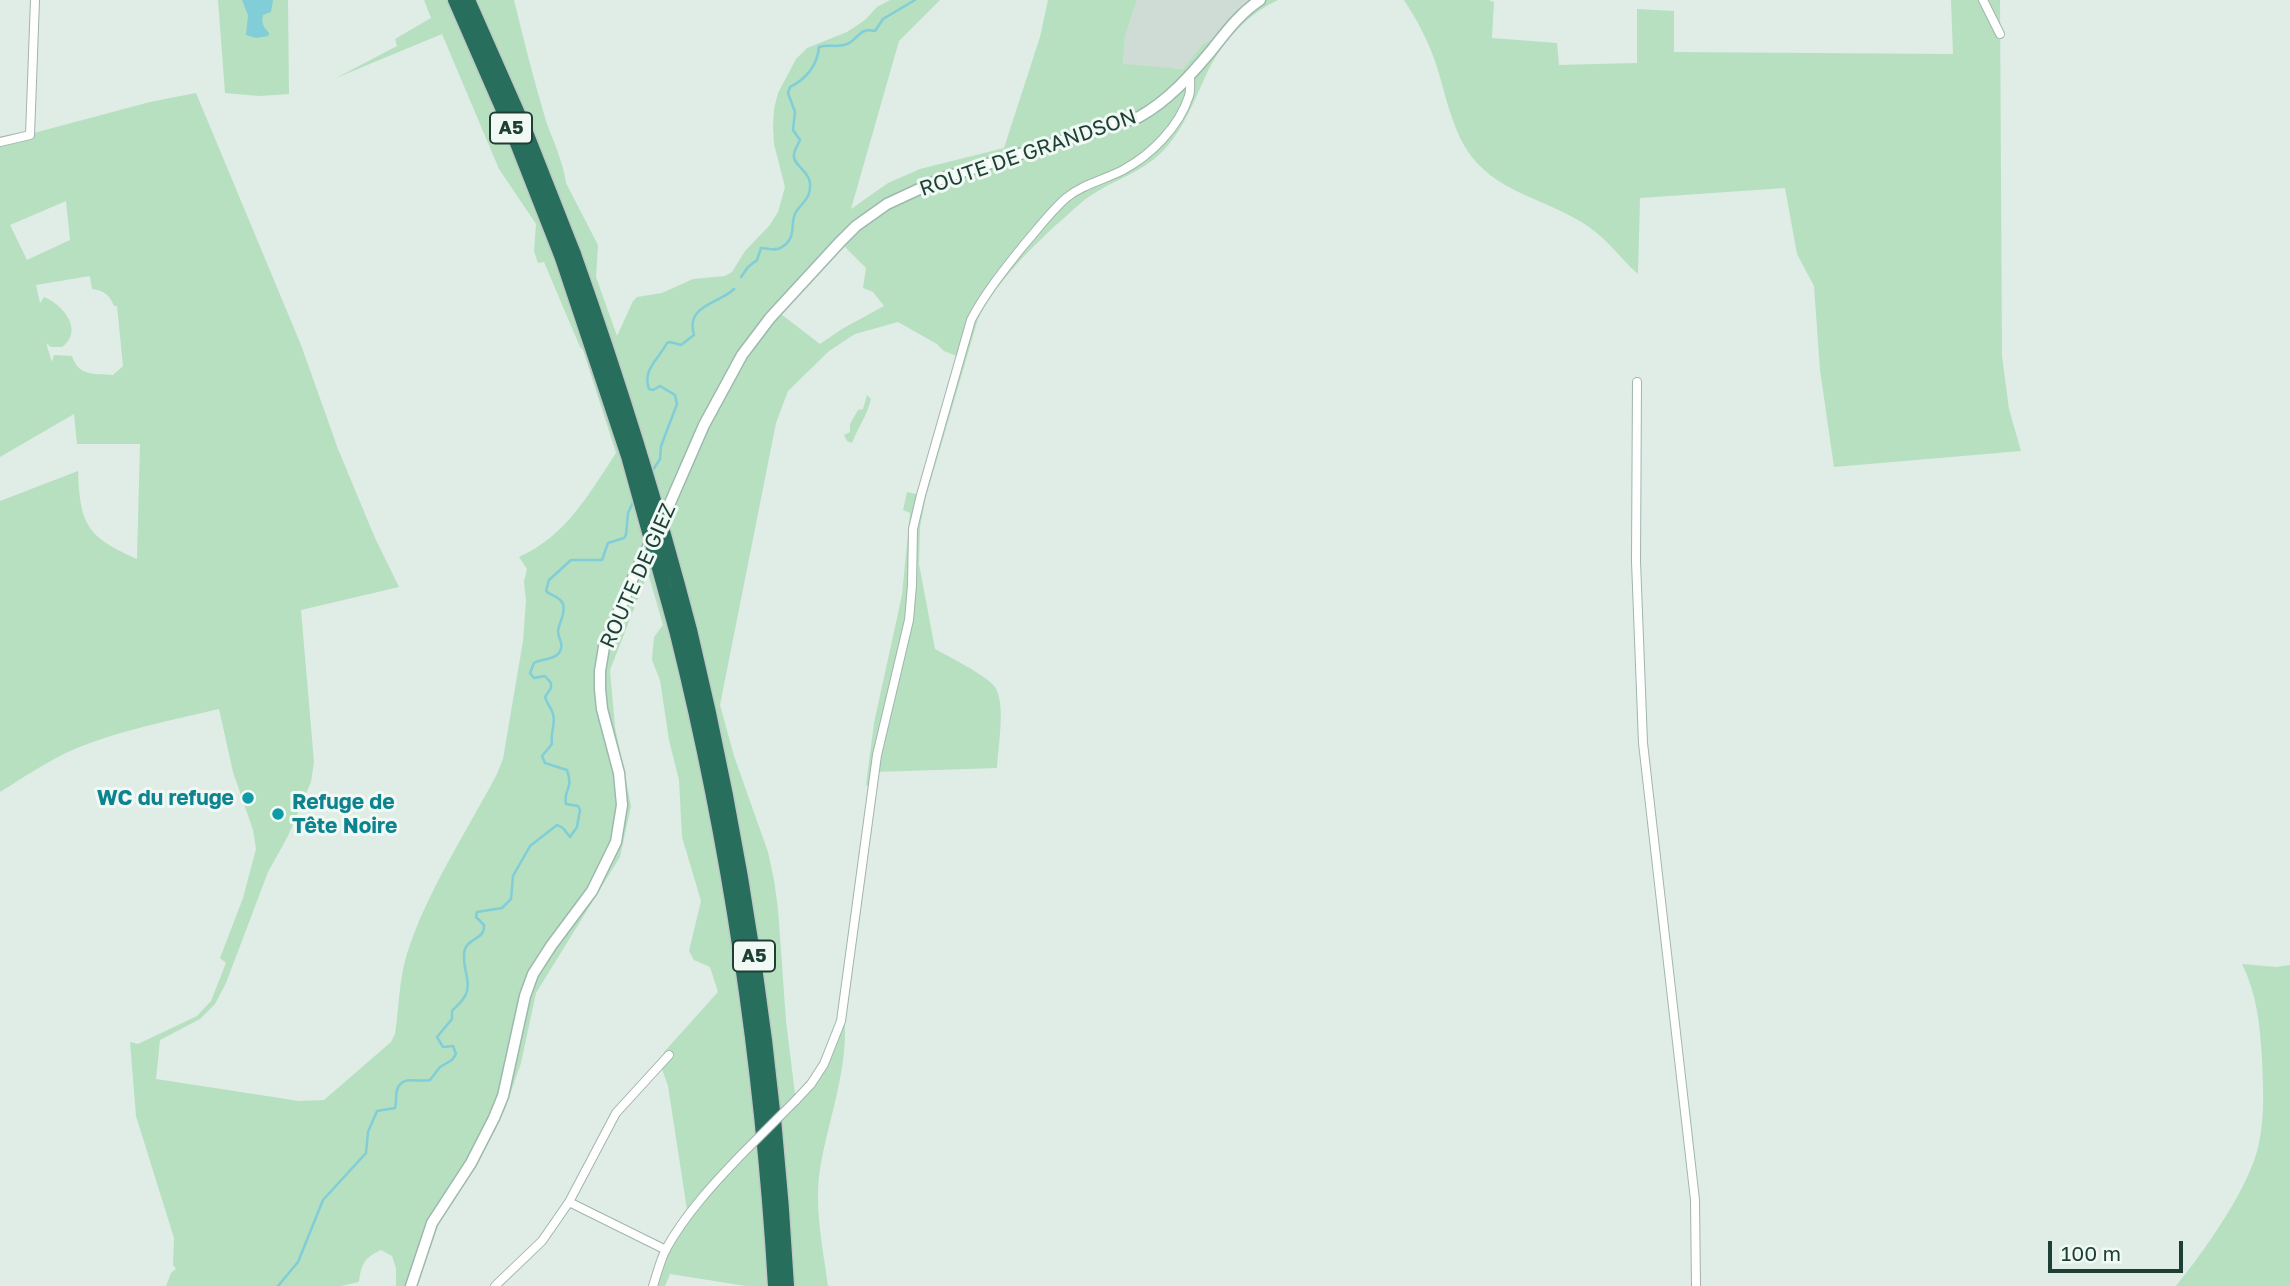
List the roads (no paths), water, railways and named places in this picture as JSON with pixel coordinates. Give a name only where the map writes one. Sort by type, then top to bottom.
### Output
[{"type":"highway","name":"A5","points":[[454,0],[609,352],[641,451],[727,800],[757,973],[775,1118],[787,1286]]},
{"type":"highway","name":"A5","points":[[468,0],[524,127],[568,256]]},
{"type":"highway","name":"A5","points":[[684,632],[744,972],[763,1124],[775,1286]]},
{"type":"street","points":[[0,142],[30,135],[35,0]]},
{"type":"street","name":"ROUTE DE GRANDSON","points":[[683,477],[705,425],[742,355],[785,301],[862,222],[887,204],[943,178],[1139,117],[1165,100],[1190,75],[1234,22],[1260,0]]},
{"type":"street","points":[[1983,0],[2000,34]]},
{"type":"street","points":[[653,1286],[666,1250],[700,1200],[811,1084],[824,1063],[841,1021],[877,755],[909,620],[913,529],[971,320],[999,277],[1057,206],[1081,187],[1122,171],[1144,158],[1166,135],[1182,112],[1190,93],[1190,75]]},
{"type":"street","points":[[1637,382],[1636,561],[1643,743],[1695,1200],[1696,1286]]},
{"type":"street","name":"ROUTE DE GIEZ","points":[[411,1286],[420,1254],[436,1217],[471,1163],[494,1118],[506,1084],[525,996],[533,974],[592,891],[616,842],[622,805],[619,773],[602,709],[601,658],[635,573],[683,477]]},
{"type":"street","points":[[495,1286],[542,1241],[569,1202],[616,1113],[669,1055]]},
{"type":"street","points":[[569,1202],[666,1250]]},
{"type":"water","points":[[242,0],[273,0],[271,12],[262,18],[268,36],[256,38],[246,35],[248,15]]},
{"type":"waterway","points":[[741,277],[757,260],[761,248],[777,249],[787,243],[792,234],[794,216],[809,193],[809,179],[794,158],[800,140],[793,130],[795,112],[788,93],[790,87],[810,71],[819,47],[844,45],[862,32],[875,31],[883,19],[915,0]]},
{"type":"waterway","points":[[651,473],[660,459],[661,446],[677,404],[675,395],[660,386],[649,389],[647,382],[652,364],[667,343],[681,345],[694,335],[694,317],[699,311],[734,289]]},
{"type":"waterway","points":[[278,1286],[298,1262],[323,1200],[366,1153],[368,1132],[377,1111],[395,1108],[397,1090],[403,1082],[430,1080],[440,1067],[452,1060],[456,1054],[453,1046],[443,1047],[437,1037],[452,1019],[452,1011],[466,994],[468,983],[465,949],[484,930],[484,925],[476,917],[477,912],[502,908],[511,899],[513,876],[530,846],[557,825],[570,837],[577,827],[580,810],[578,806],[566,804],[569,786],[567,770],[545,763],[542,756],[552,744],[554,718],[545,697],[551,683],[545,676],[534,678],[530,673],[534,663],[554,657],[561,647],[558,631],[564,608],[560,599],[546,591],[549,580],[571,560],[602,560],[608,543],[626,535],[628,513],[634,500]]},
{"type":"place","name":"WC du refuge","points":[[248,798]]},
{"type":"place","name":"Refuge de Tête Noire","points":[[278,814]]}]
